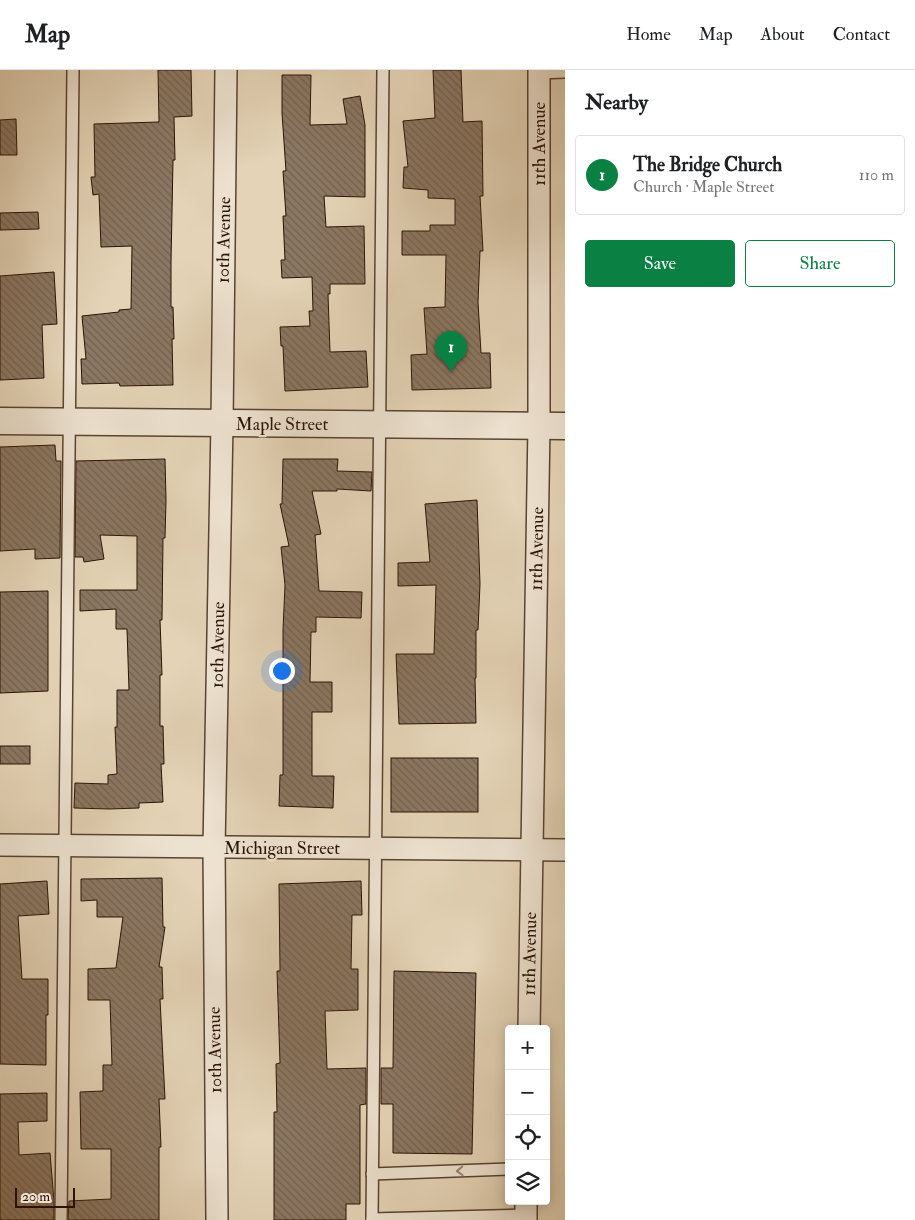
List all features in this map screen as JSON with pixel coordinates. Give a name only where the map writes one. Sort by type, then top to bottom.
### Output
[{"type":"street","name":"10th Avenue","points":[[217,1220],[214,848],[226,70]]},
{"type":"street","name":"11th Avenue","points":[[529,1025],[539,426],[539,71]]},
{"type":"street","name":"Maple Street","points":[[0,421],[565,426]]},
{"type":"street","name":"Michigan Street","points":[[0,845],[565,850]]},
{"type":"lane","points":[[61,1220],[73,70]]},
{"type":"lane","points":[[383,70],[372,1220],[526,1212]]},
{"type":"lane","points":[[539,71],[565,72]]},
{"type":"lane","points":[[372,1174],[505,1169]]},
{"type":"building","points":[[158,70],[191,70],[192,116],[174,117],[175,160],[173,160],[171,263],[171,307],[173,307],[174,339],[172,339],[173,385],[120,386],[119,383],[82,384],[81,359],[86,359],[82,316],[131,309],[132,246],[101,247],[99,194],[93,195],[91,177],[95,177],[94,124],[159,122]]},
{"type":"building","points":[[433,70],[461,70],[463,122],[482,121],[483,196],[480,196],[483,251],[480,251],[478,302],[481,353],[490,353],[491,388],[412,390],[411,355],[427,354],[424,308],[445,307],[446,255],[402,255],[402,231],[430,231],[430,225],[455,225],[455,199],[428,198],[428,190],[403,188],[404,167],[408,167],[403,121],[435,118]]},
{"type":"building","points":[[282,75],[311,75],[310,125],[347,124],[343,99],[360,96],[365,125],[365,197],[324,196],[326,227],[364,226],[365,284],[330,284],[330,294],[328,294],[330,352],[366,351],[368,387],[285,391],[283,346],[281,346],[280,327],[310,326],[309,311],[313,311],[312,277],[282,278],[281,260],[285,260],[283,216],[286,216],[283,171],[286,171],[282,113]]},
{"type":"building","points":[[16,119],[17,155],[0,155],[0,120]]},
{"type":"building","points":[[38,212],[39,229],[0,230],[0,213]]},
{"type":"building","points":[[54,272],[57,324],[42,325],[44,378],[0,380],[0,276]]},
{"type":"building","points":[[55,445],[56,461],[61,461],[60,558],[35,559],[35,549],[0,551],[0,447]]},
{"type":"building","points":[[165,459],[165,538],[163,538],[162,620],[160,620],[162,675],[160,675],[160,726],[163,726],[164,764],[161,764],[163,802],[139,803],[139,808],[74,808],[75,783],[108,784],[108,775],[117,774],[115,727],[117,727],[117,690],[129,690],[127,629],[116,629],[116,609],[80,611],[80,590],[137,590],[137,536],[100,535],[104,559],[84,562],[83,557],[75,557],[76,461]]},
{"type":"building","points":[[283,459],[338,459],[337,471],[372,472],[371,491],[337,489],[337,491],[312,491],[321,534],[315,535],[319,591],[362,592],[361,618],[316,617],[316,632],[311,632],[310,682],[332,682],[332,712],[312,712],[312,776],[334,776],[333,808],[279,806],[280,775],[283,775],[283,630],[285,585],[281,547],[289,546],[280,504],[282,504]]},
{"type":"building","points":[[477,500],[480,584],[478,630],[476,630],[476,723],[399,724],[396,654],[434,654],[436,585],[398,586],[398,563],[430,562],[425,504]]},
{"type":"building","points":[[48,591],[48,691],[0,693],[0,592]]},
{"type":"building","points":[[0,746],[30,746],[30,764],[0,764]]},
{"type":"building","points":[[391,758],[478,758],[478,812],[391,812]]},
{"type":"building","points":[[162,878],[163,927],[165,927],[159,967],[162,967],[163,999],[160,999],[165,1099],[159,1099],[161,1147],[159,1147],[159,1220],[68,1220],[69,1201],[111,1199],[111,1149],[81,1149],[80,1092],[103,1091],[103,1065],[112,1065],[110,1000],[88,1000],[88,969],[116,968],[123,917],[97,917],[97,900],[81,901],[81,879]]},
{"type":"building","points":[[47,881],[49,914],[18,916],[22,979],[48,979],[46,1065],[0,1064],[0,884]]},
{"type":"building","points":[[361,881],[362,915],[352,915],[351,969],[358,969],[358,1010],[325,1011],[327,1069],[366,1068],[366,1104],[360,1105],[360,1204],[346,1204],[346,1220],[274,1220],[274,1112],[277,1112],[276,1064],[280,1063],[277,971],[280,971],[279,884]]},
{"type":"building","points":[[394,971],[476,973],[472,1154],[393,1153],[393,1104],[381,1104],[381,1068],[393,1068]]},
{"type":"building","points":[[47,1093],[47,1121],[18,1122],[19,1155],[50,1153],[54,1220],[0,1220],[0,1094]]},
{"type":"place","name":"The Bridge Church","points":[[451,372]]}]
